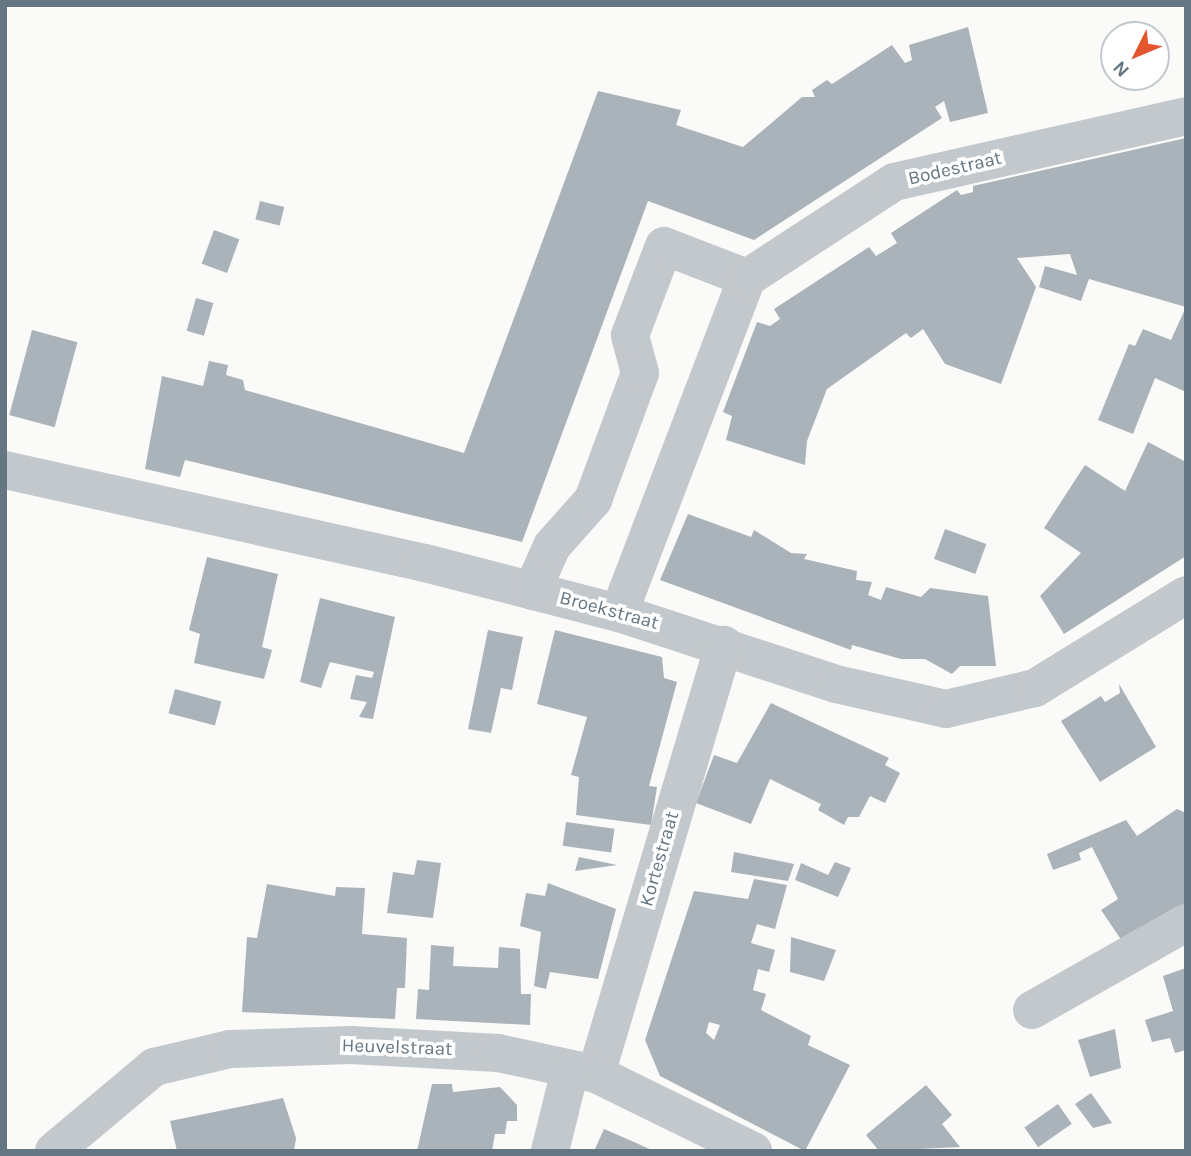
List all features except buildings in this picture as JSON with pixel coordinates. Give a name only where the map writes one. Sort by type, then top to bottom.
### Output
[{"type":"street","name":"Bodestraat","points":[[747,278],[894,183],[1186,116]]},
{"type":"street","points":[[533,591],[552,546],[593,500],[640,373],[630,335],[664,246],[747,278],[619,613]]},
{"type":"street","name":"Broekstraat","points":[[5,470],[533,591],[619,613],[724,645],[836,684],[946,709],[1034,688],[1186,595]]},
{"type":"street","name":"Kortestraat","points":[[550,1151],[583,1072],[724,645]]},
{"type":"street","points":[[1032,1010],[1186,923]]},
{"type":"street","name":"Heuvelstraat","points":[[54,1151],[154,1067],[230,1049],[351,1045],[498,1053],[583,1072],[753,1151]]}]
